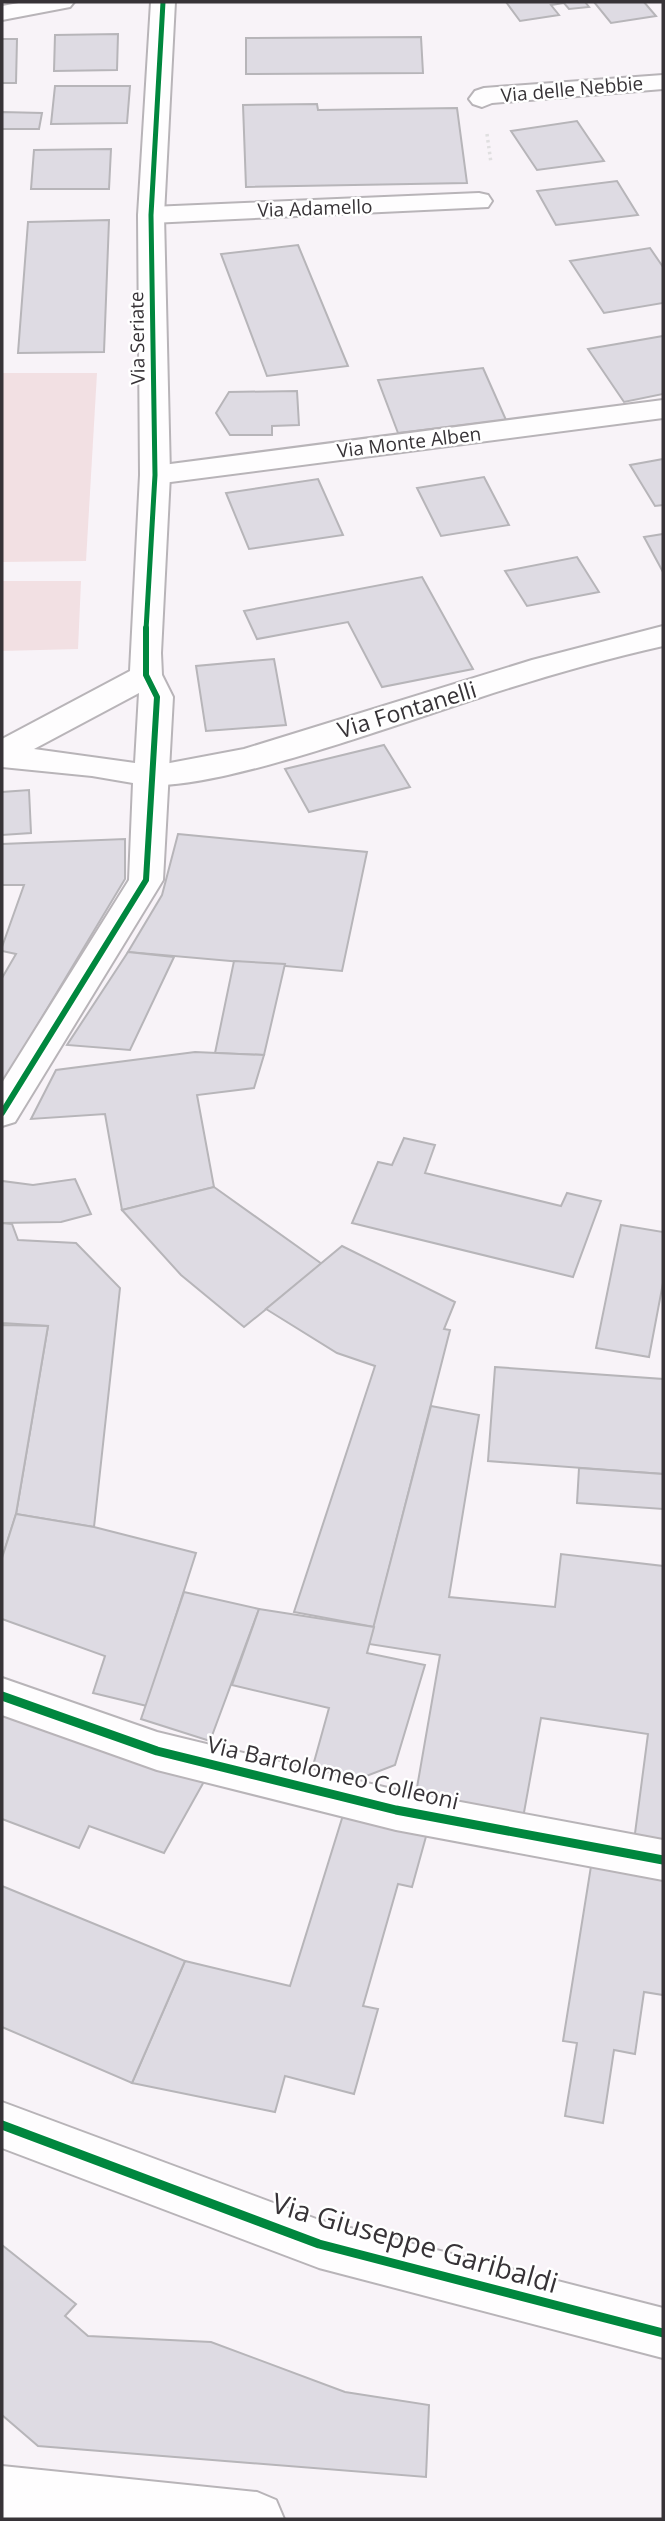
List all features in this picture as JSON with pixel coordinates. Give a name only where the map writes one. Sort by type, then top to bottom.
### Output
[{"type":"street","points":[[2,13],[62,2]]},
{"type":"street","name":"Via Seriate","points":[[2,1113],[146,880],[149,776],[157,697],[146,675],[155,475],[151,215],[163,2]]},
{"type":"street","name":"Via delle Nebbie","points":[[482,99],[484,96],[663,82]]},
{"type":"street","name":"Via Adamello","points":[[151,215],[479,201]]},
{"type":"street","name":"Via Monte Alben","points":[[155,475],[663,409]]},
{"type":"street","name":"Via Fontanelli","points":[[2,755],[92,765],[149,776],[182,773],[251,758],[557,664],[663,636]]},
{"type":"street","points":[[2,755],[146,675]]},
{"type":"street","name":"Via Bartolomeo Colleoni","points":[[2,1696],[157,1751],[396,1810],[663,1860]]},
{"type":"street","name":"Via Giuseppe Garibaldi","points":[[2,2125],[319,2244],[663,2333]]},
{"type":"street","points":[[2,2493],[257,2519]]},
{"type":"path","points":[[479,201],[496,199],[482,99]]},
{"type":"shaded area","points":[[2,373],[97,373],[86,561],[2,562]]},
{"type":"shaded area","points":[[2,581],[81,581],[78,649],[2,651]]},
{"type":"building","points":[[506,2],[585,2],[589,7],[569,9],[564,3],[551,5],[559,15],[520,21]]},
{"type":"building","points":[[594,2],[644,2],[656,16],[611,23]]},
{"type":"building","points":[[118,34],[117,70],[54,71],[55,35]]},
{"type":"building","points":[[421,37],[423,73],[246,74],[246,38]]},
{"type":"building","points":[[2,39],[17,39],[16,83],[2,83]]},
{"type":"building","points":[[55,86],[130,86],[127,123],[51,124]]},
{"type":"building","points":[[317,104],[318,110],[457,108],[467,183],[246,187],[243,105]]},
{"type":"building","points":[[2,112],[42,113],[39,129],[2,129]]},
{"type":"building","points":[[577,121],[604,161],[537,170],[511,131]]},
{"type":"building","points":[[111,149],[109,189],[31,189],[34,150]]},
{"type":"building","points":[[617,181],[638,215],[556,225],[537,191]]},
{"type":"building","points":[[109,220],[104,352],[18,353],[28,222]]},
{"type":"building","points":[[298,245],[348,366],[267,376],[221,254]]},
{"type":"building","points":[[650,248],[663,267],[663,303],[604,313],[570,261]]},
{"type":"building","points":[[663,336],[663,394],[624,402],[588,349]]},
{"type":"building","points":[[483,368],[506,420],[398,433],[378,380]]},
{"type":"building","points":[[297,391],[299,425],[272,426],[272,435],[230,435],[216,413],[229,392]]},
{"type":"building","points":[[663,459],[663,505],[655,506],[630,465]]},
{"type":"building","points":[[484,477],[509,525],[441,536],[417,488]]},
{"type":"building","points":[[318,479],[343,535],[249,549],[226,493]]},
{"type":"building","points":[[663,534],[663,572],[644,537]]},
{"type":"building","points":[[577,557],[599,592],[527,606],[505,571]]},
{"type":"building","points":[[422,577],[473,669],[382,687],[348,622],[257,639],[244,611]]},
{"type":"building","points":[[274,659],[286,725],[206,731],[196,666]]},
{"type":"building","points":[[384,745],[410,787],[309,812],[285,769]]},
{"type":"building","points":[[29,790],[31,833],[2,835],[2,792]]},
{"type":"building","points":[[178,834],[367,852],[342,971],[128,952],[162,895]]},
{"type":"building","points":[[125,839],[125,879],[2,1084],[2,978],[16,954],[2,951],[2,947],[24,885],[2,885],[2,844]]},
{"type":"building","points":[[128,952],[174,957],[130,1050],[67,1045]]},
{"type":"building","points":[[234,961],[285,964],[264,1055],[215,1053]]},
{"type":"building","points":[[195,1052],[264,1055],[254,1088],[197,1095],[214,1187],[122,1210],[105,1114],[31,1119],[56,1070]]},
{"type":"building","points":[[404,1138],[435,1145],[425,1173],[561,1206],[567,1193],[601,1201],[573,1277],[352,1223],[378,1162],[392,1165]]},
{"type":"building","points":[[75,1179],[91,1214],[61,1222],[2,1223],[2,1181],[33,1185]]},
{"type":"building","points":[[214,1187],[322,1264],[244,1327],[181,1275],[122,1210]]},
{"type":"building","points":[[2,1223],[12,1224],[18,1240],[76,1243],[120,1288],[94,1527],[16,1514],[48,1326],[2,1323]]},
{"type":"building","points":[[621,1225],[663,1232],[663,1283],[649,1357],[596,1348]]},
{"type":"building","points":[[342,1246],[455,1302],[444,1329],[450,1330],[374,1627],[294,1612],[375,1366],[337,1353],[266,1309]]},
{"type":"building","points":[[2,1325],[48,1326],[16,1514],[2,1558]]},
{"type":"building","points":[[495,1367],[663,1379],[663,1474],[488,1461]]},
{"type":"building","points":[[431,1406],[479,1415],[449,1597],[555,1607],[561,1554],[663,1566],[663,1842],[634,1841],[648,1734],[541,1718],[523,1818],[415,1799],[440,1655],[369,1644]]},
{"type":"building","points":[[579,1468],[663,1474],[663,1509],[577,1503]]},
{"type":"building","points":[[16,1514],[94,1527],[196,1553],[147,1706],[93,1693],[105,1656],[2,1619],[2,1558]]},
{"type":"building","points":[[184,1592],[259,1609],[210,1741],[141,1719]]},
{"type":"building","points":[[259,1609],[374,1627],[367,1653],[425,1665],[395,1765],[356,1780],[311,1773],[329,1708],[232,1685]]},
{"type":"building","points":[[5,1705],[206,1778],[164,1853],[89,1826],[79,1848],[2,1819],[2,1715]]},
{"type":"building","points":[[344,1812],[427,1833],[412,1887],[398,1884],[363,2006],[378,2009],[354,2094],[285,2076],[275,2112],[132,2083],[185,1961],[290,1986]]},
{"type":"building","points":[[592,1860],[663,1873],[663,1995],[644,1992],[635,2054],[614,2050],[603,2123],[565,2116],[577,2043],[563,2041]]},
{"type":"building","points":[[2,1886],[185,1961],[132,2083],[2,2027]]},
{"type":"building","points":[[2,2245],[76,2304],[65,2316],[88,2336],[211,2342],[345,2392],[429,2405],[426,2477],[38,2446],[2,2415]]},
{"type":"cycle path","points":[[2,1113],[146,880],[150,776],[157,697],[146,675],[145,653],[155,475],[151,215],[163,2]]},
{"type":"cycle path","points":[[2,1696],[157,1751],[396,1810],[663,1860]]},
{"type":"cycle path","points":[[2,2125],[319,2244],[663,2333]]}]
